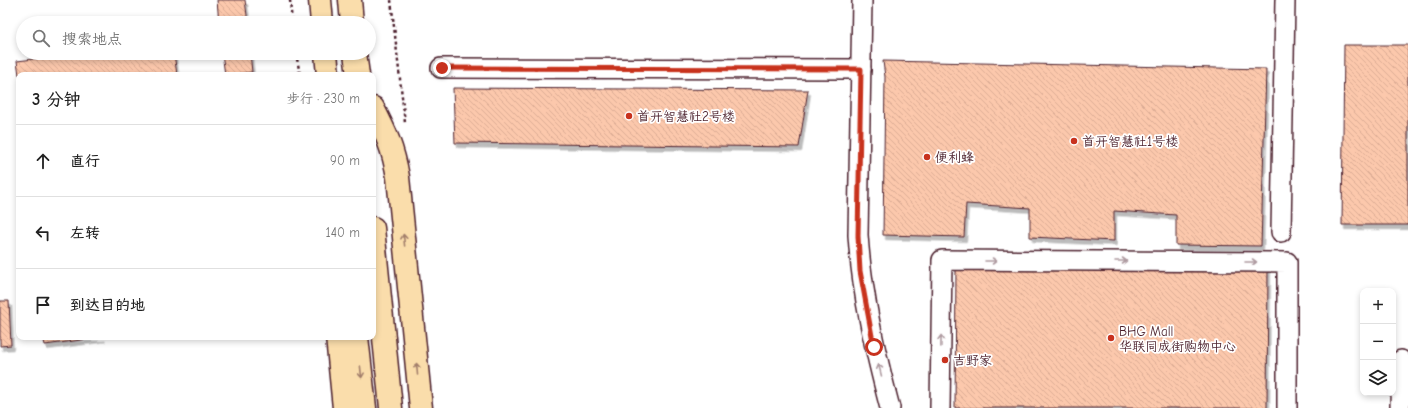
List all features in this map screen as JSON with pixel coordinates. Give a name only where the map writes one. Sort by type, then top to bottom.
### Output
[{"type":"main road","points":[[320,0],[321,16]]},
{"type":"main road","points":[[350,0],[351,16]]},
{"type":"main road","points":[[376,114],[388,138],[394,156],[398,177],[421,408]]},
{"type":"main road","points":[[376,258],[391,408]]},
{"type":"main road","points":[[337,340],[344,408]]},
{"type":"main road","points":[[357,340],[365,408]]},
{"type":"lane","points":[[862,0],[858,236],[860,271],[874,347],[890,408]]},
{"type":"lane","points":[[1281,232],[1285,0]]},
{"type":"lane","points":[[442,68],[861,69]]},
{"type":"lane","points":[[940,408],[942,260],[1287,262],[1287,408]]},
{"type":"lane","points":[[1400,408],[1401,360]]},
{"type":"path","points":[[290,0],[291,16]]},
{"type":"path","points":[[297,60],[299,72]]},
{"type":"building","points":[[217,0],[245,0],[247,16],[218,16]]},
{"type":"building","points":[[1344,45],[1408,45],[1408,225],[1342,225]]},
{"type":"building","points":[[175,60],[177,72],[19,72],[17,61]]},
{"type":"building","points":[[223,60],[251,60],[252,72],[225,72]]},
{"type":"building","name":"首开智慧社1号楼","points":[[883,61],[1266,69],[1261,246],[1176,245],[1176,215],[1114,211],[1114,241],[1030,237],[1030,208],[966,204],[964,237],[883,235],[885,77]]},
{"type":"building","name":"首开智慧社2号楼","points":[[453,88],[808,90],[799,147],[455,143]]},
{"type":"building","name":"BHG Mall 华联同成街购物中心","points":[[956,267],[1268,268],[1267,408],[955,408]]},
{"type":"building","points":[[0,301],[9,301],[11,345],[0,346]]},
{"type":"building","points":[[44,340],[81,340],[45,345]]},
{"type":"place","name":"首开智慧社2号楼","points":[[629,116]]},
{"type":"place","name":"首开智慧社1号楼","points":[[1074,141]]},
{"type":"place","name":"便利蜂","points":[[927,157]]},
{"type":"place","name":"BHG Mall 华联同成街购物中心","points":[[1111,338]]},
{"type":"place","name":"吉野家","points":[[945,360]]},
{"type":"route","points":[[442,68],[861,69],[858,236],[860,271],[874,347]]}]
